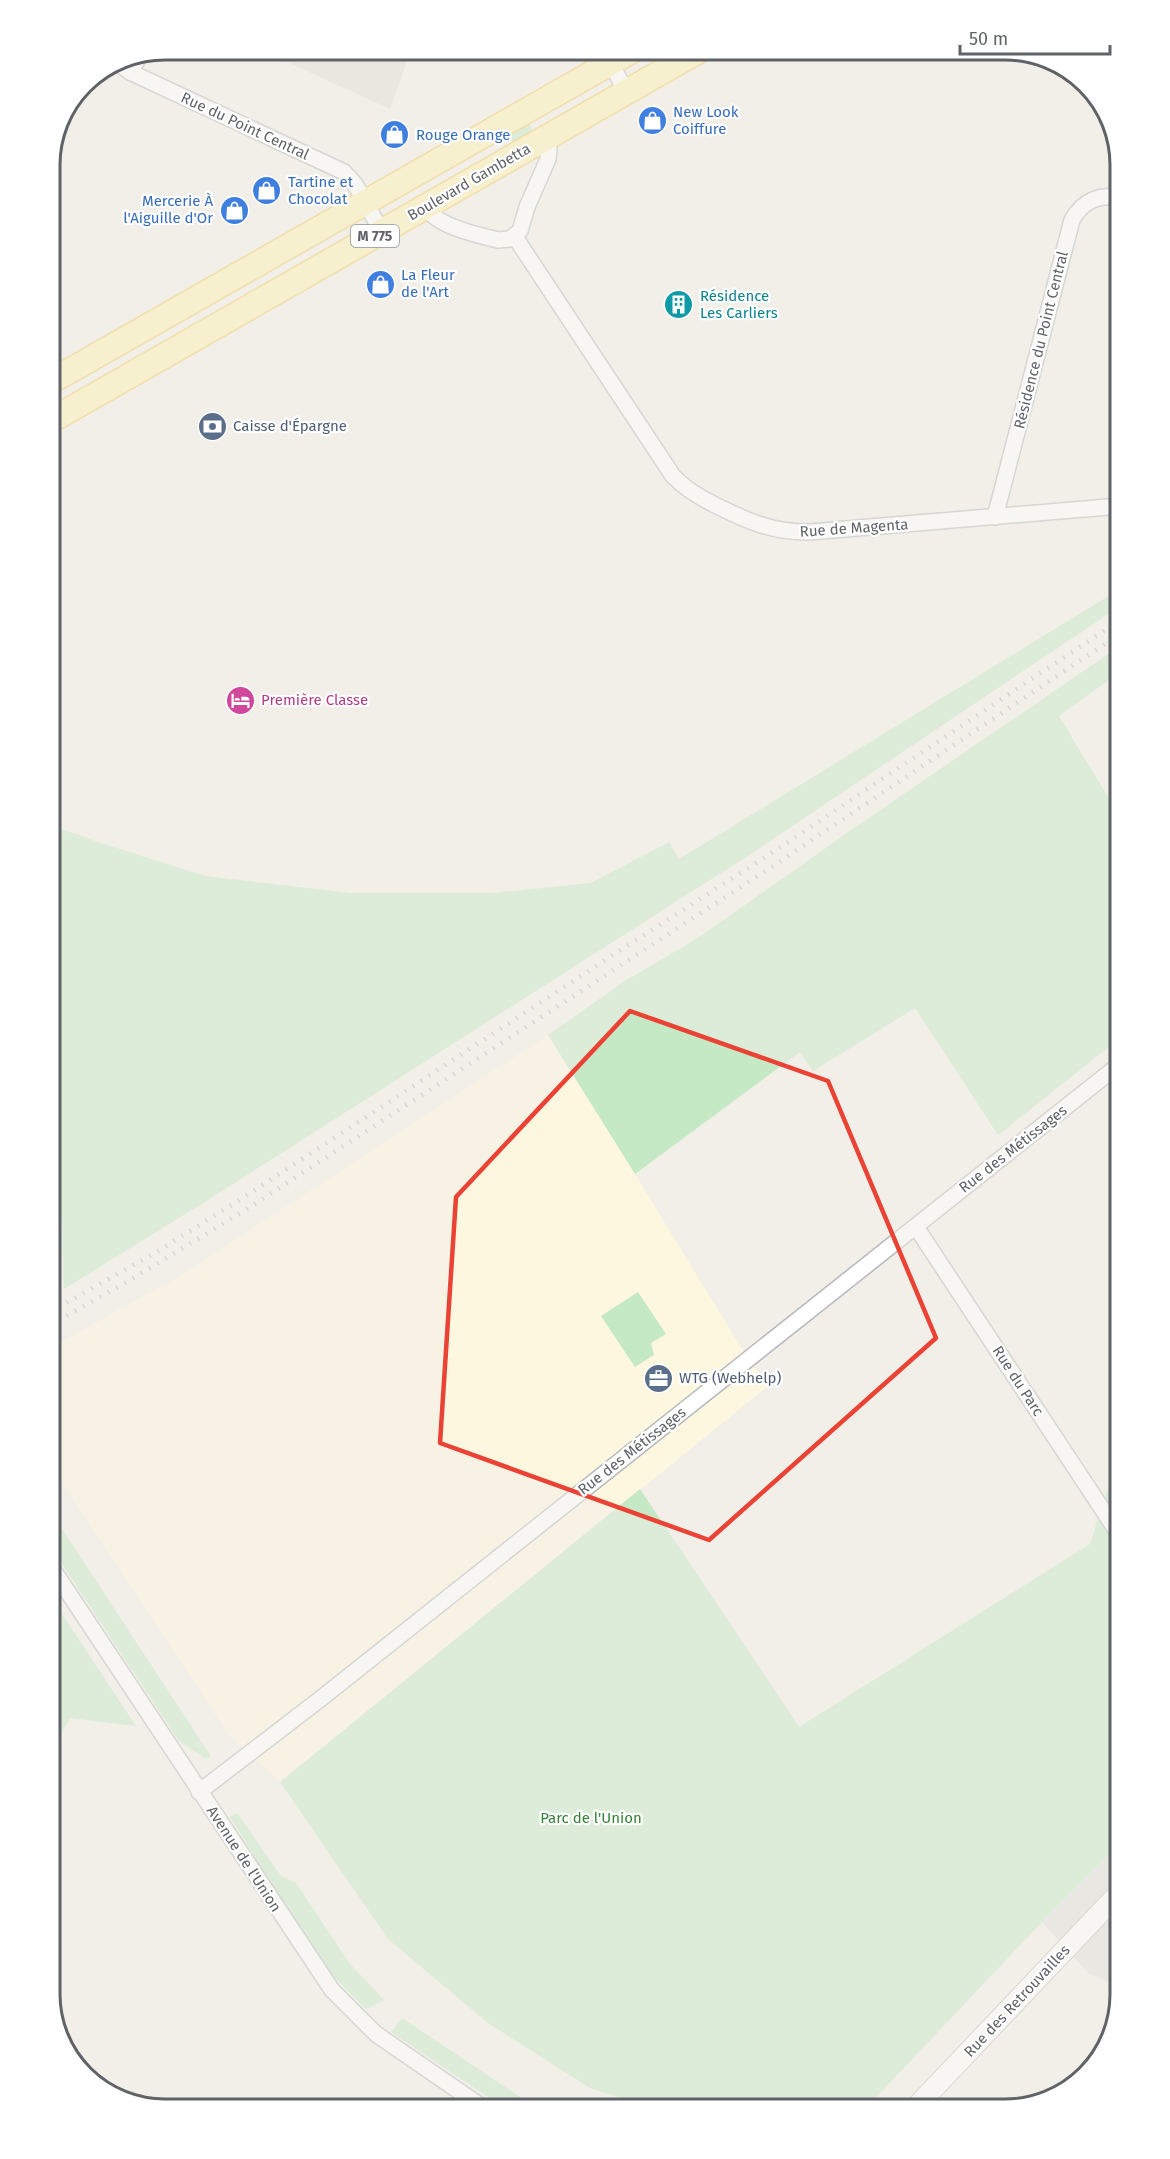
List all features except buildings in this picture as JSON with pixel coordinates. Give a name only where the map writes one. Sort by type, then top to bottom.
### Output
[{"type":"main road","name":"M 775","points":[[60,376],[365,202],[601,60]]},
{"type":"main road","name":"Boulevard Gambetta","points":[[60,415],[682,60]]},
{"type":"street","points":[[610,60],[626,92]]},
{"type":"street","points":[[130,72],[134,65]]},
{"type":"street","name":"Rue du Point Central","points":[[125,68],[344,172],[352,179],[382,232]]},
{"type":"street","points":[[426,207],[430,214],[440,222],[492,239],[502,240],[514,237],[520,231],[527,207],[548,159],[549,149],[546,138]]},
{"type":"street","name":"Résidence du Point Central","points":[[995,518],[1072,220],[1077,211],[1092,200],[1101,196],[1110,196]]},
{"type":"street","name":"Rue de Magenta","points":[[514,237],[679,483],[693,494],[749,522],[791,532],[995,518],[1110,507]]},
{"type":"street","name":"Rue des Métissages","points":[[199,1792],[328,1693],[1110,1072]]},
{"type":"street","name":"Rue du Parc","points":[[916,1227],[1110,1521]]},
{"type":"street","name":"Avenue de l'Union","points":[[60,1580],[318,1971],[343,2002],[376,2034],[470,2099]]},
{"type":"street","name":"Rue des Retrouvailles","points":[[923,2099],[1110,1903]]},
{"type":"highlighted area","points":[[630,1011],[828,1081],[936,1338],[709,1540],[440,1443],[456,1197]]},
{"type":"shaded area","points":[[283,60],[407,60],[390,109]]},
{"type":"shaded area","points":[[548,1035],[748,1359],[768,1386],[280,1782],[228,1734],[60,1478],[60,1342],[180,1276]]},
{"type":"shaded area","points":[[1110,1853],[1110,1982],[1089,1974],[1042,1922]]},
{"type":"green space","points":[[527,120],[535,135],[515,145],[508,137],[507,131]]},
{"type":"green space","points":[[1110,595],[1110,613],[743,859],[64,1289],[62,1222],[60,1223],[60,829],[205,876],[350,893],[493,893],[591,883],[669,842],[679,859]]},
{"type":"green space","points":[[1110,653],[1110,679],[1059,716],[1110,800],[1110,1046],[998,1135],[915,1008],[813,1071],[800,1052],[635,1174],[548,1035],[625,981],[698,938]]},
{"type":"green space","points":[[638,1292],[666,1334],[651,1343],[654,1355],[635,1367],[601,1316]]},
{"type":"green space","name":"Parc de l'Union","points":[[1110,1481],[1110,1853],[874,2099],[625,2099],[590,2088],[488,2023],[388,1939],[280,1782],[640,1489],[799,1727],[1090,1544]]},
{"type":"green space","points":[[60,1526],[211,1756],[206,1759],[179,1741],[60,1561]]},
{"type":"green space","points":[[60,1611],[136,1726],[70,1718],[60,1735]]},
{"type":"green space","points":[[237,1813],[281,1876],[296,1883],[350,1964],[384,2000],[366,2009],[334,1977],[303,1934],[230,1817]]},
{"type":"green space","points":[[402,2018],[524,2099],[491,2099],[391,2032]]},
{"type":"railway","points":[[60,1306],[158,1251],[238,1201],[767,856],[1110,627]]},
{"type":"railway","points":[[60,1319],[244,1211],[776,864],[1110,641]]},
{"type":"place","name":"New Look Coiffure","points":[[652,121]]},
{"type":"place","name":"Rouge Orange","points":[[395,135]]},
{"type":"place","name":"Tartine et Chocolat","points":[[267,191]]},
{"type":"place","name":"Mercerie À l'Aiguille d'Or","points":[[234,210]]},
{"type":"place","name":"La Fleur de l'Art","points":[[380,284]]},
{"type":"place","name":"Résidence Les Carliers","points":[[679,305]]},
{"type":"place","name":"Caisse d'Épargne","points":[[212,426]]},
{"type":"place","name":"Première Classe","points":[[240,700]]},
{"type":"place","name":"WTG (Webhelp)","points":[[658,1378]]}]
